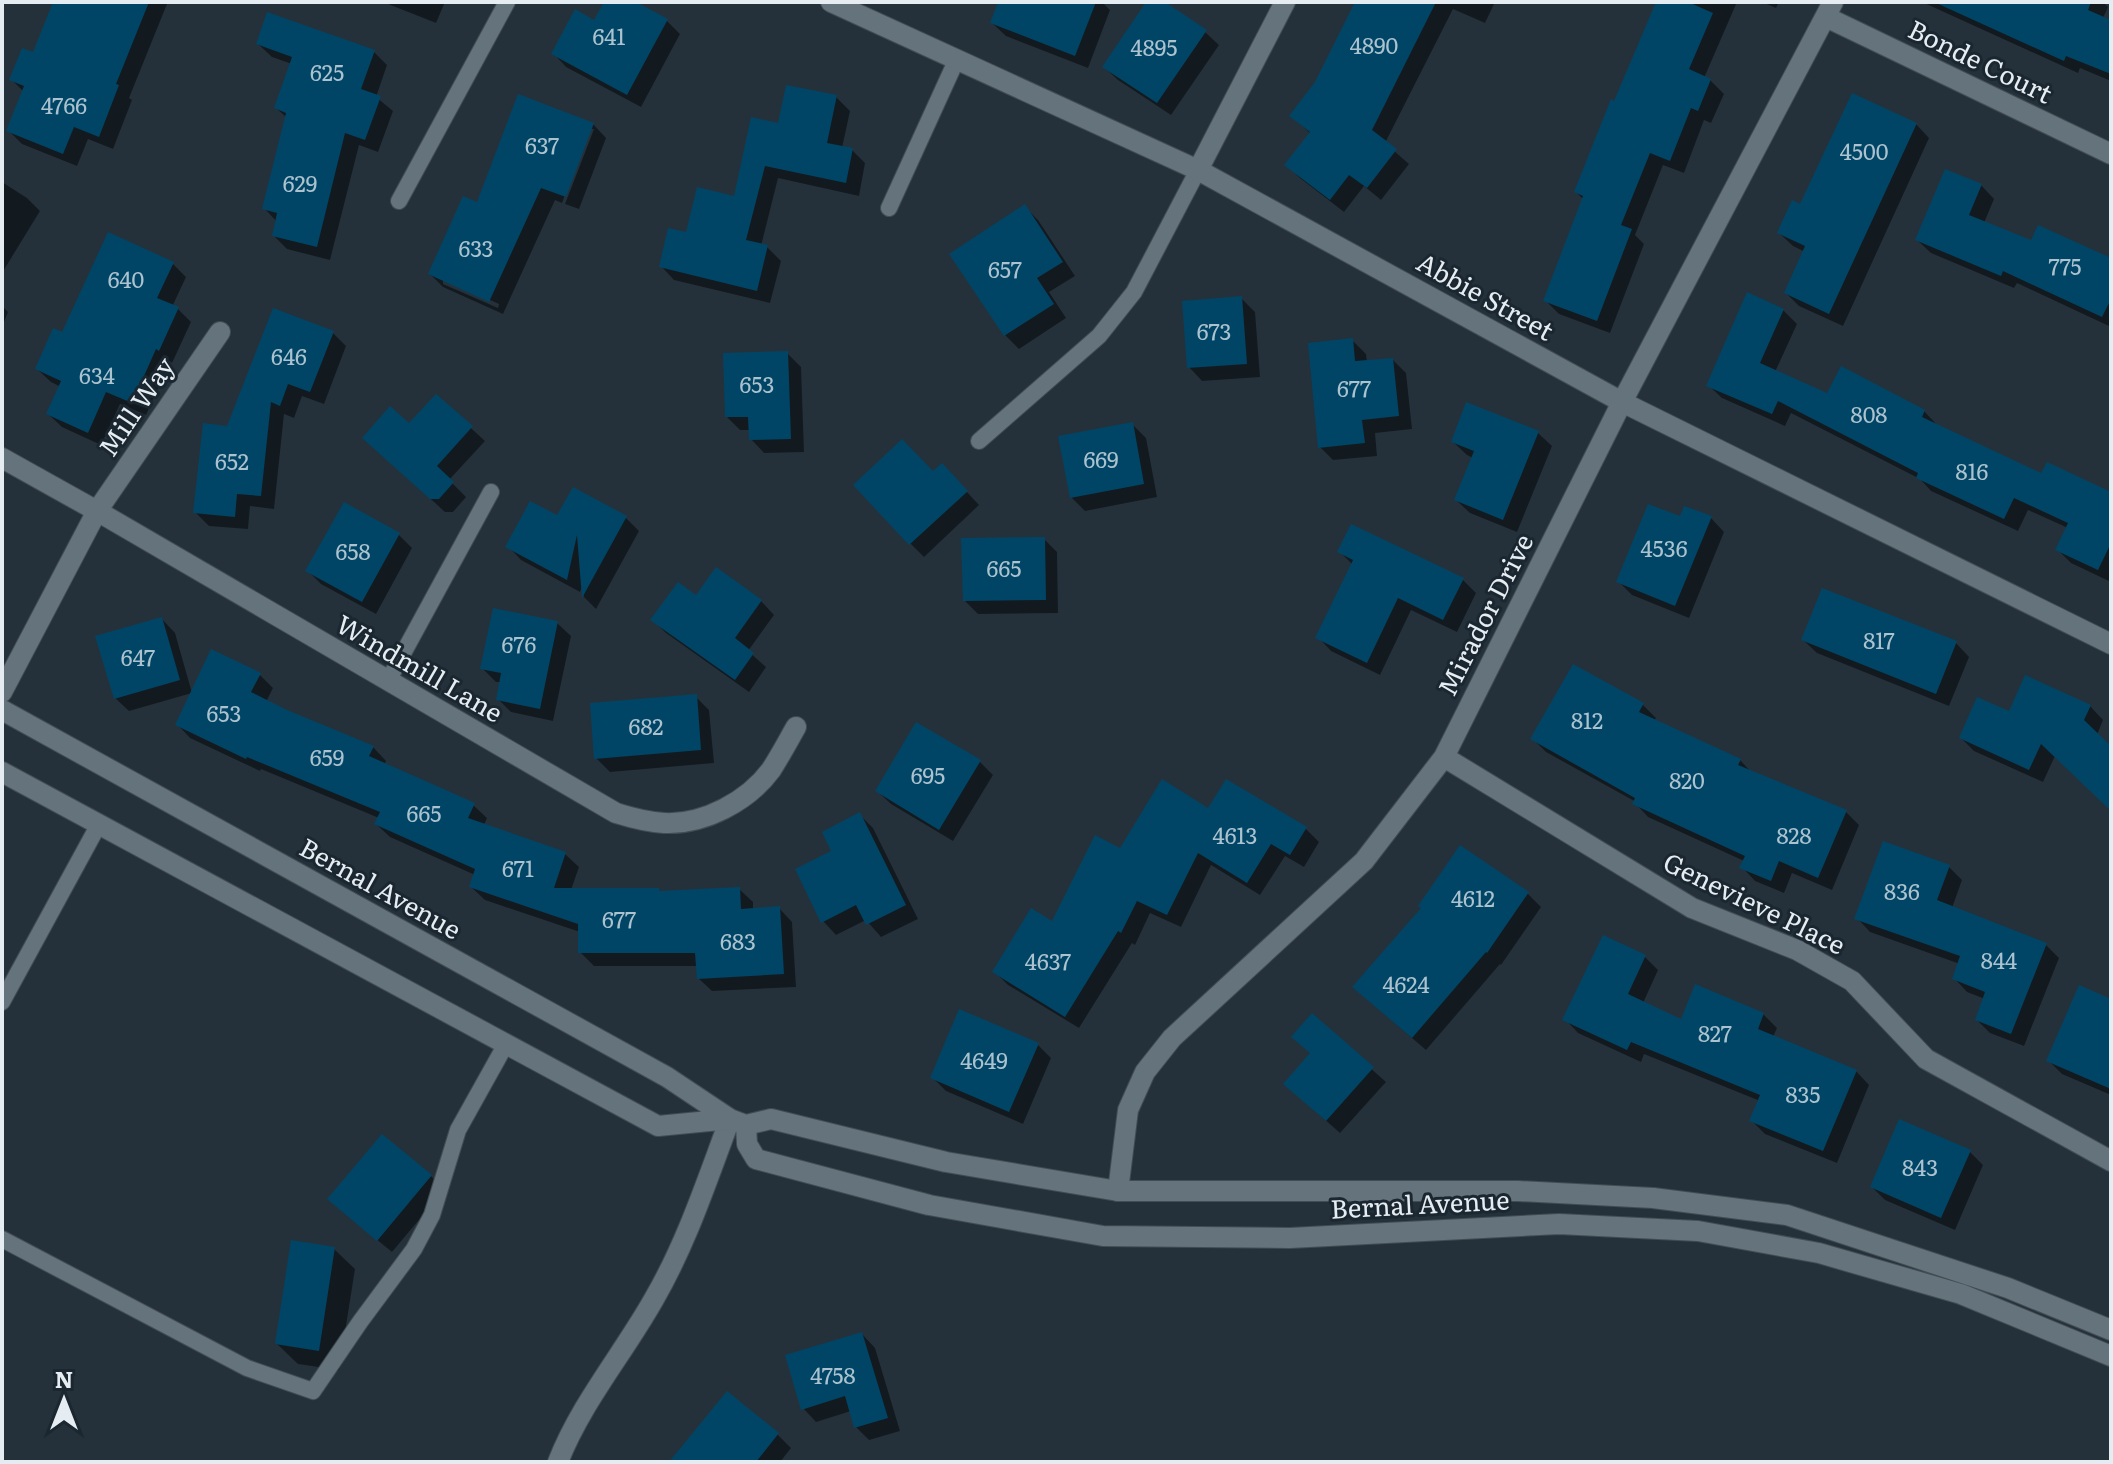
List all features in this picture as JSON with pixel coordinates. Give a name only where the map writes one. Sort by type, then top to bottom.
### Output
[{"type":"street","name":"Abbie Street","points":[[831,2],[1198,170],[1622,402],[2111,644]]},
{"type":"street","points":[[1198,170],[1285,2]]},
{"type":"street","name":"Bonde Court","points":[[1830,10],[2111,154]]},
{"type":"street","name":"Mirador Drive","points":[[1118,1191],[1128,1110],[1145,1072],[1172,1038],[1364,861],[1444,757],[1622,402],[1830,10]]},
{"type":"street","name":"Mill Way","points":[[2,692],[97,511],[220,332]]},
{"type":"street","name":"Windmill Lane","points":[[2,458],[616,813],[639,820],[667,823],[696,819],[727,807],[751,792],[771,769],[796,727]]},
{"type":"street","name":"Bernal Avenue","points":[[2,710],[667,1077],[738,1122],[756,1159],[929,1205],[1103,1236],[1290,1238],[1559,1224],[1698,1231],[1819,1253],[1961,1294],[2111,1356]]},
{"type":"street","name":"Genevieve Place","points":[[1444,757],[1692,908],[1797,950],[1852,981],[1926,1059],[2111,1161]]},
{"type":"street","name":"Bernal Avenue","points":[[2,772],[658,1126],[771,1119],[946,1162],[1118,1191],[1518,1191],[1653,1198],[1787,1215],[2008,1288],[2111,1330]]},
{"type":"street","points":[[558,1462],[563,1447],[592,1397],[653,1302],[676,1259],[738,1122]]},
{"type":"lane","points":[[399,201],[507,2]]},
{"type":"lane","points":[[889,208],[956,61]]},
{"type":"lane","points":[[979,441],[1099,336],[1134,292],[1198,170]]},
{"type":"lane","points":[[388,681],[491,492]]},
{"type":"lane","points":[[2,1002],[99,824]]},
{"type":"lane","points":[[2,1239],[247,1368],[313,1391],[414,1249],[432,1215],[458,1130],[506,1044]]},
{"type":"building","points":[[53,2],[149,2],[116,84],[119,85],[99,137],[74,127],[63,154],[6,131],[24,86],[9,80],[22,48],[33,52]]},
{"type":"building","points":[[604,2],[636,2],[668,19],[627,95],[551,54],[575,9],[594,20]]},
{"type":"building","points":[[998,2],[1096,2],[1075,56],[990,23]]},
{"type":"building","points":[[1146,2],[1165,2],[1207,30],[1157,103],[1102,67]]},
{"type":"building","points":[[1355,2],[1436,2],[1372,130],[1397,149],[1367,188],[1349,175],[1330,200],[1284,165],[1310,132],[1289,116],[1315,82]]},
{"type":"building","points":[[1656,2],[1688,2],[1713,13],[1689,69],[1711,79],[1698,111],[1691,108],[1670,161],[1650,153],[1621,225],[1632,229],[1597,321],[1543,301],[1583,196],[1574,192],[1611,99],[1614,101]]},
{"type":"building","points":[[1934,2],[2091,2],[2088,10],[2111,20],[2111,74],[2066,56],[2064,61]]},
{"type":"building","points":[[267,12],[375,50],[361,89],[381,96],[365,140],[345,133],[317,247],[272,236],[277,213],[262,209],[286,113],[274,108],[292,57],[256,44]]},
{"type":"building","points":[[786,85],[837,95],[827,143],[853,148],[846,183],[765,166],[746,240],[768,245],[757,291],[659,267],[668,228],[686,232],[697,187],[734,196],[751,117],[778,123]]},
{"type":"building","points":[[1852,93],[1917,123],[1829,314],[1784,293],[1805,246],[1777,233],[1792,200],[1800,204]]},
{"type":"building","points":[[518,94],[594,123],[566,197],[541,188],[489,302],[428,274],[463,196],[477,202]]},
{"type":"building","points":[[1945,169],[1982,184],[1969,215],[2031,240],[2038,225],[2111,258],[2111,299],[2102,317],[2003,271],[2001,276],[1915,240]]},
{"type":"building","points":[[1025,204],[1063,262],[1037,278],[1054,304],[1004,336],[949,254]]},
{"type":"building","points":[[108,232],[174,262],[157,298],[179,307],[132,403],[106,392],[88,433],[46,414],[61,381],[35,369],[53,328],[62,332]]},
{"type":"building","points":[[1747,292],[1784,309],[1760,363],[1827,393],[1841,366],[1925,410],[1922,417],[2041,473],[2047,462],[2111,492],[2111,543],[2098,570],[2055,550],[2068,523],[2014,498],[2004,519],[1916,478],[1918,473],[1778,401],[1772,414],[1706,386]]},
{"type":"building","points":[[1242,296],[1247,364],[1187,368],[1182,301]]},
{"type":"building","points":[[273,308],[334,331],[310,392],[288,384],[280,406],[271,402],[261,496],[237,494],[235,517],[193,513],[203,423],[227,426]]},
{"type":"building","points":[[1353,338],[1355,361],[1393,358],[1399,416],[1362,420],[1365,443],[1318,448],[1308,343]]},
{"type":"building","points":[[788,351],[791,439],[749,440],[748,417],[725,417],[723,353]]},
{"type":"building","points":[[436,394],[473,426],[437,466],[454,482],[439,499],[430,499],[362,438],[390,406],[409,423]]},
{"type":"building","points":[[1466,402],[1539,431],[1503,520],[1454,500],[1474,451],[1451,442]]},
{"type":"building","points":[[1133,422],[1144,484],[1070,498],[1058,436]]},
{"type":"building","points":[[902,439],[933,471],[942,463],[968,491],[909,545],[853,485]]},
{"type":"building","points":[[573,487],[627,516],[582,598],[577,535],[567,580],[505,547],[530,501],[557,515]]},
{"type":"building","points":[[344,502],[400,533],[362,602],[305,571]]},
{"type":"building","points":[[1648,504],[1680,516],[1684,506],[1712,516],[1675,606],[1616,582]]},
{"type":"building","points":[[1351,524],[1464,578],[1443,620],[1398,598],[1367,663],[1315,638],[1353,560],[1337,552]]},
{"type":"building","points":[[1045,537],[1046,600],[963,601],[961,538]]},
{"type":"building","points":[[716,567],[762,600],[735,638],[754,653],[735,680],[650,620],[678,582],[696,595]]},
{"type":"building","points":[[1822,588],[1957,641],[1936,694],[1801,640]]},
{"type":"building","points":[[493,608],[558,621],[540,709],[496,700],[501,673],[480,669]]},
{"type":"building","points":[[162,617],[180,680],[114,699],[95,636]]},
{"type":"building","points":[[211,649],[261,673],[251,692],[374,746],[369,756],[475,803],[468,818],[566,852],[554,888],[659,888],[659,891],[740,887],[741,909],[780,906],[784,974],[697,979],[695,953],[578,953],[578,924],[469,887],[475,869],[374,824],[380,812],[246,759],[175,725]]},
{"type":"building","points":[[1573,664],[1644,703],[1639,712],[1741,759],[1738,765],[1847,810],[1818,878],[1779,861],[1771,881],[1739,868],[1745,856],[1632,804],[1635,798],[1530,739]]},
{"type":"building","points":[[2025,675],[2091,705],[2084,720],[2111,746],[2111,811],[2041,744],[2029,770],[1959,738],[1977,697],[2009,711]]},
{"type":"building","points":[[697,694],[701,750],[594,759],[590,703]]},
{"type":"building","points":[[916,722],[981,760],[939,830],[875,791]]},
{"type":"building","points":[[1162,779],[1208,808],[1226,779],[1307,827],[1290,855],[1271,844],[1247,883],[1198,853],[1167,915],[1137,901],[1121,933],[1118,931],[1065,1017],[992,972],[1031,908],[1052,921],[1095,835],[1120,848]]},
{"type":"building","points":[[860,812],[906,905],[866,925],[856,905],[821,923],[795,869],[831,851],[822,832]]},
{"type":"building","points":[[1883,841],[1950,865],[1937,900],[2047,943],[2011,1034],[1975,1020],[1985,992],[1952,979],[1960,956],[1854,919]]},
{"type":"building","points":[[1460,845],[1529,892],[1487,953],[1412,1038],[1352,987],[1421,908],[1418,906]]},
{"type":"building","points":[[1603,935],[1646,955],[1628,994],[1681,1019],[1695,984],[1764,1013],[1758,1029],[1857,1070],[1823,1151],[1749,1121],[1760,1095],[1631,1042],[1627,1050],[1562,1020]]},
{"type":"building","points":[[2079,985],[2111,999],[2111,1089],[2046,1061]]},
{"type":"building","points":[[959,1009],[1039,1043],[1009,1112],[930,1078]]},
{"type":"building","points":[[1312,1013],[1374,1067],[1326,1121],[1283,1084],[1310,1053],[1291,1037]]},
{"type":"building","points":[[1899,1119],[1971,1150],[1941,1218],[1870,1187]]},
{"type":"building","points":[[382,1134],[432,1175],[377,1241],[327,1199]]},
{"type":"building","points":[[291,1240],[335,1247],[319,1351],[275,1344]]},
{"type":"building","points":[[862,1332],[888,1418],[854,1428],[845,1396],[801,1410],[785,1355]]},
{"type":"building","points":[[727,1391],[779,1433],[756,1462],[669,1462]]}]
